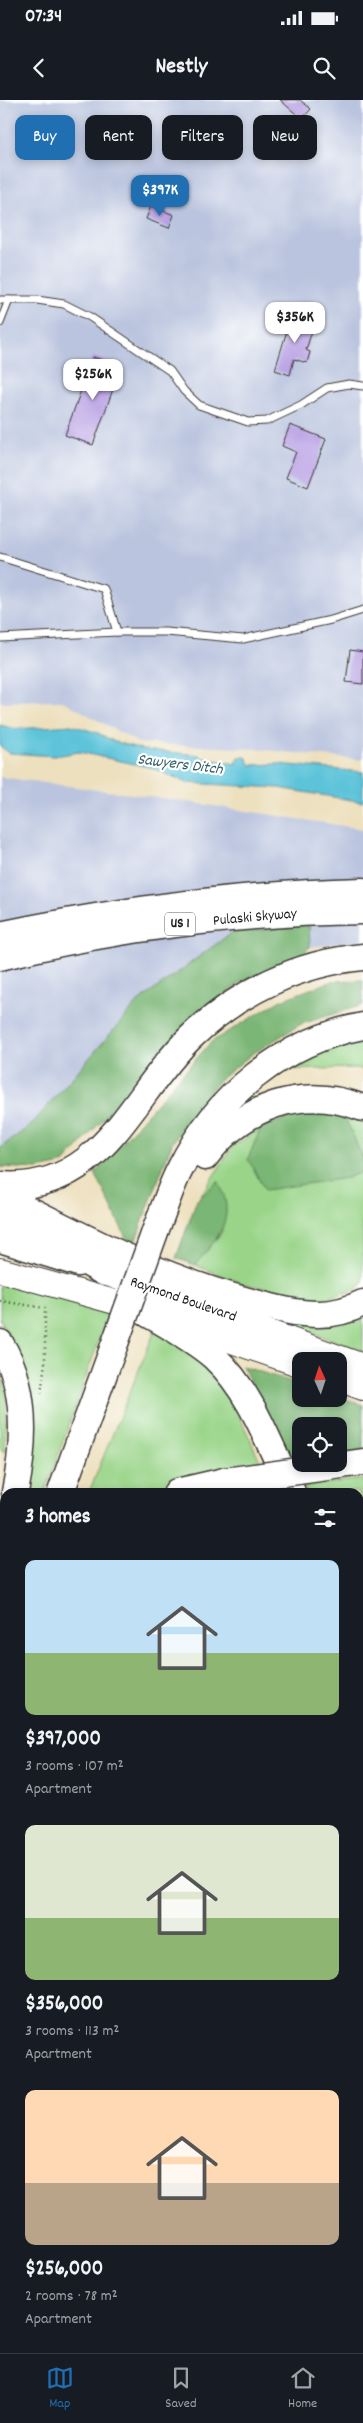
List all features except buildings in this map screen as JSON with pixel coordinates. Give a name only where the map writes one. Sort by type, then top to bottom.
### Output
[{"type":"highway","name":"Pulaski Skyway","points":[[0,935],[152,907],[268,895],[363,891]]},
{"type":"highway","name":"Pulaski Skyway","points":[[0,957],[91,937],[176,924],[363,911]]},
{"type":"highway","points":[[0,1185],[40,1183],[63,1176],[88,1160],[109,1139],[179,1050],[219,1013],[242,997],[268,983],[302,969],[336,960],[363,957]]},
{"type":"highway","points":[[76,1488],[121,1348],[162,1231],[181,1167],[214,1118],[246,1082],[280,1057],[317,1038],[363,1026]]},
{"type":"highway","points":[[214,1118],[238,1102],[282,1084],[326,1080],[363,1089]]},
{"type":"highway","points":[[162,1231],[198,1166],[224,1134],[245,1117],[271,1106],[312,1098],[339,1100],[363,1108]]},
{"type":"highway","points":[[0,1195],[131,1259],[221,1293],[285,1310],[310,1313],[338,1312],[363,1303]]},
{"type":"highway","points":[[0,1217],[40,1236],[105,1273]]},
{"type":"highway","name":"Raymond Boulevard","points":[[0,1270],[140,1309],[292,1362]]},
{"type":"highway","name":"Raymond Boulevard","points":[[105,1273],[363,1366]]},
{"type":"highway","points":[[140,1309],[204,1350],[230,1375],[252,1409],[290,1488]]},
{"type":"highway","points":[[0,1343],[14,1372],[20,1398],[21,1449],[16,1488]]},
{"type":"highway","points":[[63,1488],[121,1348]]},
{"type":"highway","points":[[348,1382],[363,1388]]},
{"type":"highway","points":[[191,1488],[225,1481],[352,1464]]},
{"type":"main road","name":"Raymond Boulevard","points":[[0,1241],[105,1273]]},
{"type":"lane","points":[[0,300],[37,300],[64,304],[90,316],[170,371],[184,391],[199,405],[248,422],[267,421],[301,405],[327,388],[350,384],[363,386]]},
{"type":"lane","points":[[0,323],[9,300]]},
{"type":"lane","points":[[0,558],[104,589],[117,632]]},
{"type":"lane","points":[[0,638],[117,632],[166,632],[243,639],[322,622],[363,610]]},
{"type":"shaded area","points":[[0,100],[363,100],[363,760],[256,749],[139,743],[63,701],[0,702]]},
{"type":"shaded area","points":[[0,777],[175,800],[363,829],[363,940],[310,947],[309,925],[0,1148]]},
{"type":"green space","points":[[309,925],[310,947],[300,957],[245,980],[198,1013],[63,1164],[37,1169],[0,1167],[0,1148],[31,1125],[138,1002],[231,933]]},
{"type":"green space","points":[[363,980],[363,1005],[301,1024],[252,1054],[218,1081],[172,1143],[132,1250],[95,1173],[211,1042],[281,1000],[332,981]]},
{"type":"green space","points":[[363,1035],[363,1070],[358,1068],[275,1070]]},
{"type":"green space","points":[[343,1113],[363,1123],[363,1159]]},
{"type":"green space","points":[[343,1113],[363,1159],[363,1171],[347,1178],[265,1190],[248,1159],[261,1128],[293,1116]]},
{"type":"green space","points":[[261,1128],[248,1159],[347,1178],[363,1171],[363,1283],[355,1290],[321,1299],[244,1284],[195,1265],[222,1232],[218,1182],[199,1198],[233,1146]]},
{"type":"green space","points":[[218,1181],[224,1194],[226,1206],[226,1217],[223,1227],[195,1265],[176,1258],[197,1200]]},
{"type":"green space","points":[[0,1283],[110,1309],[46,1488],[26,1488],[28,1375],[0,1319]]},
{"type":"green space","points":[[363,1312],[363,1351],[273,1319]]},
{"type":"green space","points":[[158,1323],[226,1388],[262,1465],[159,1488],[91,1488]]},
{"type":"green space","points":[[242,1366],[292,1382],[292,1408],[348,1408],[348,1400],[363,1405],[363,1453],[347,1455],[347,1417],[292,1417],[292,1458]]},
{"type":"green space","points":[[0,1371],[6,1388],[5,1452],[0,1449]]},
{"type":"green space","points":[[363,1479],[363,1488],[304,1488],[303,1486]]},
{"type":"water","name":"Sawyers Ditch","points":[[0,725],[16,729],[71,725],[98,733],[113,741],[145,750],[200,755],[203,758],[236,764],[239,757],[246,757],[251,765],[279,764],[363,772],[363,802],[279,788],[187,783],[153,768],[79,752],[55,756],[9,753],[0,746]]}]
